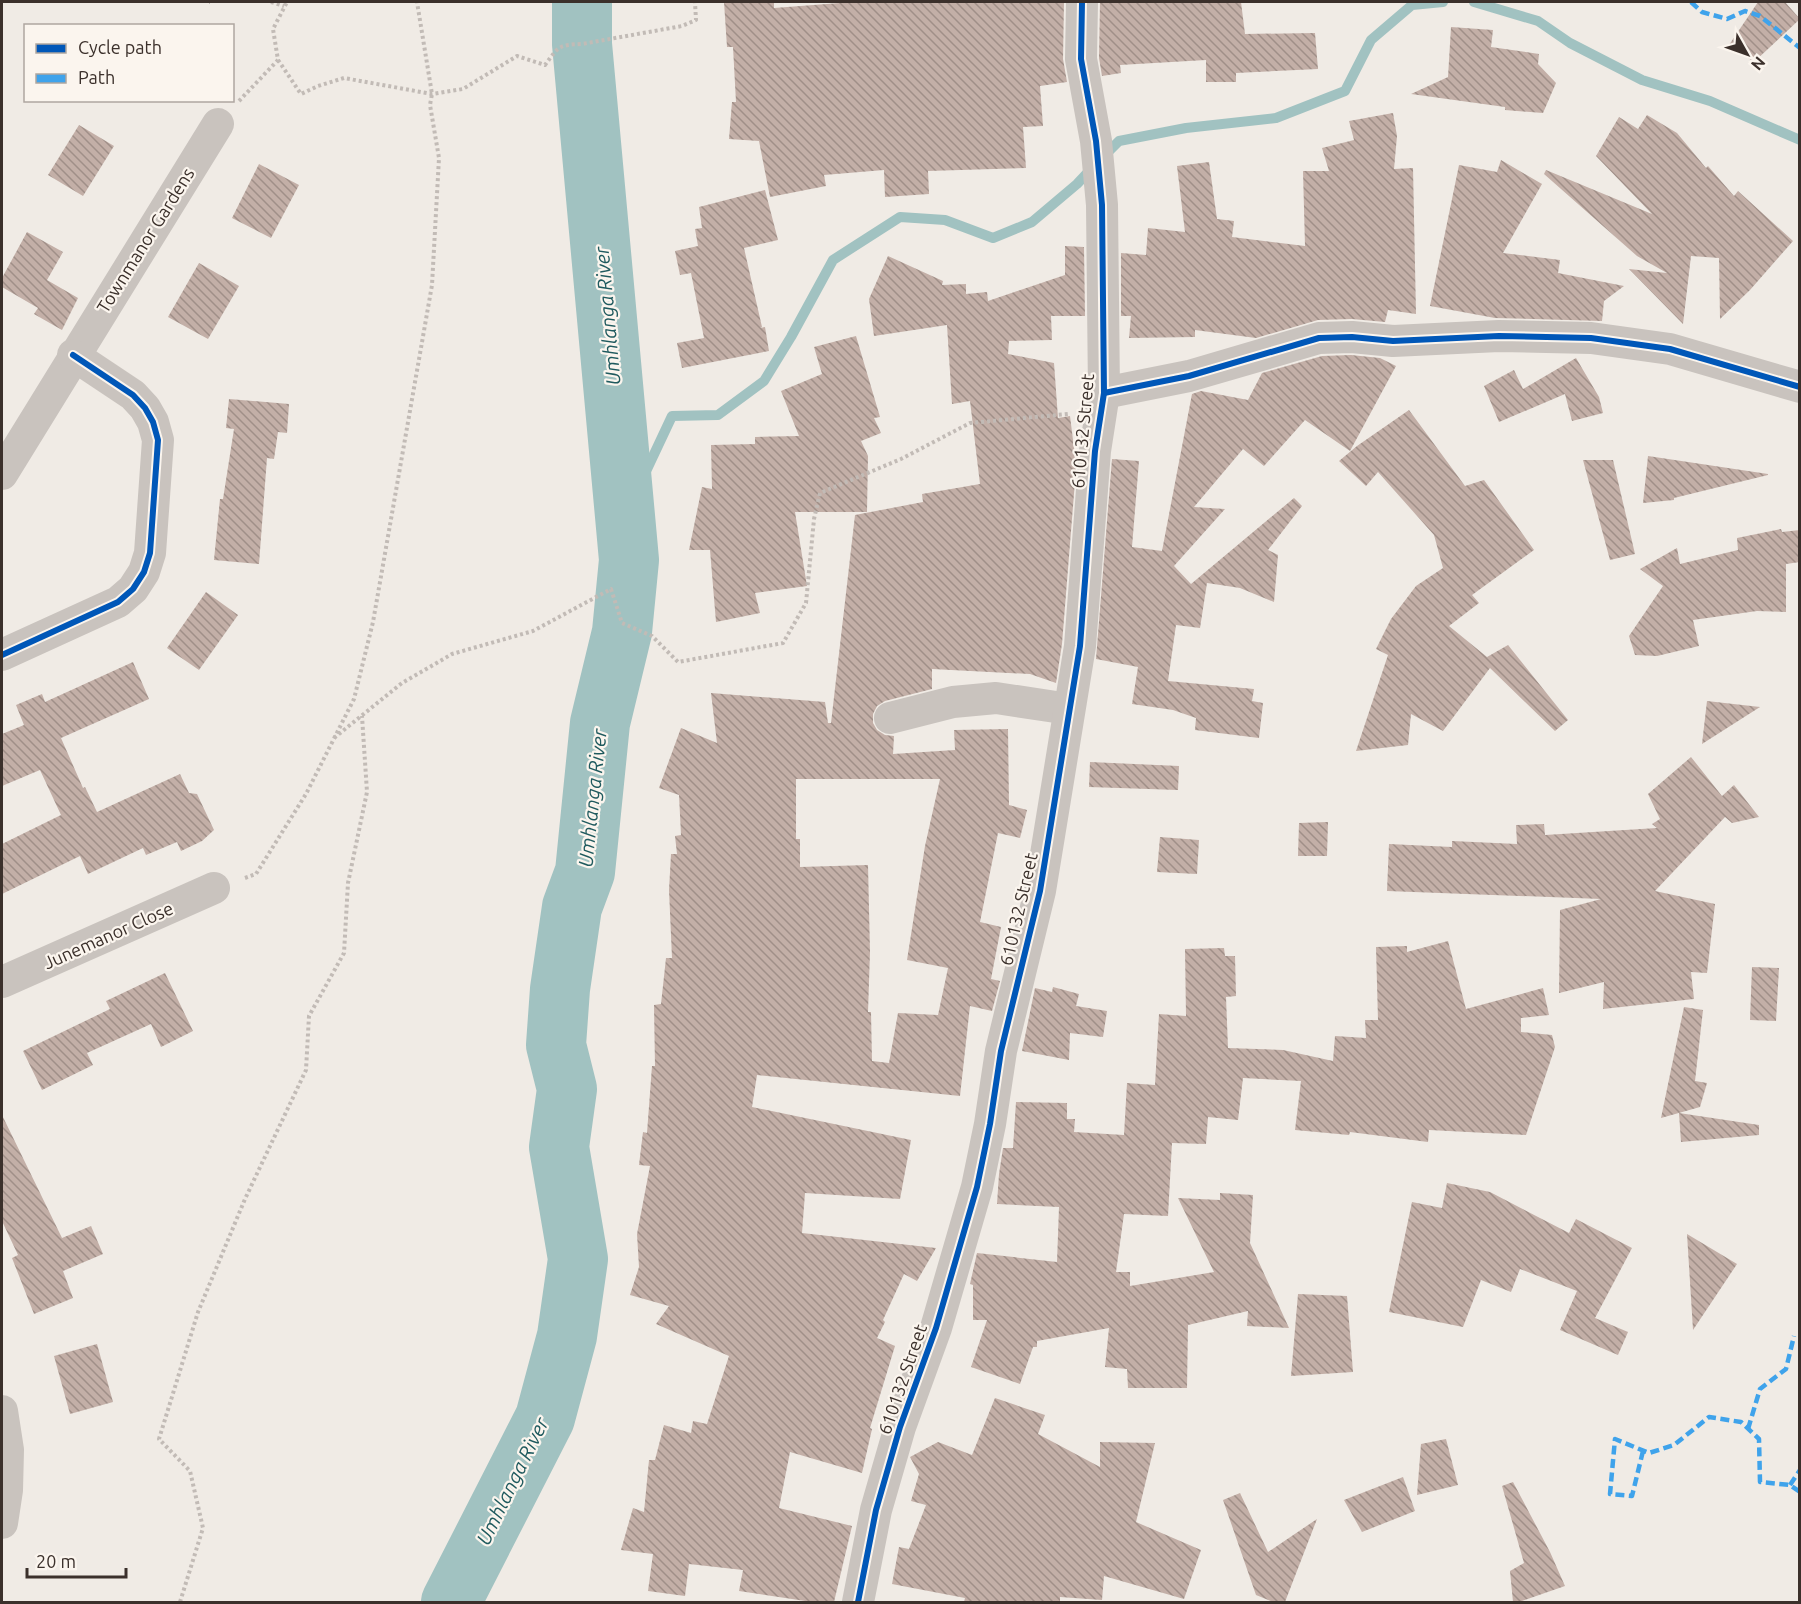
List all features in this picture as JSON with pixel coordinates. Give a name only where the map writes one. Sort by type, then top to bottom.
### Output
[{"type":"street","name":"610132 Street","points":[[858,1602],[876,1510],[900,1427],[936,1328],[977,1187],[990,1124],[1001,1051],[1040,891],[1080,646],[1095,450],[1103,402],[1101,197],[1096,141],[1081,59],[1082,2]]},
{"type":"street","name":"Townmanor Gardens","points":[[2,474],[218,124]]},
{"type":"street","points":[[1103,402],[1319,338],[1393,341],[1499,336],[1591,338],[1670,349],[1800,387]]},
{"type":"street","points":[[2,655],[118,602],[133,589],[144,572],[150,553],[158,460],[158,440],[153,422],[145,408],[133,395],[73,356]]},
{"type":"street","points":[[890,718],[953,702],[996,698],[1069,709]]},
{"type":"street","name":"Junemanor Close","points":[[2,982],[214,888]]},
{"type":"street","points":[[2,1411],[8,1450],[7,1490],[2,1522]]},
{"type":"path","points":[[271,2],[286,4],[273,29],[278,60],[301,94],[344,78],[432,94],[463,89],[517,56],[545,65],[557,48],[565,45],[682,26],[696,20],[695,2]]},
{"type":"path","points":[[214,888],[256,874],[306,794],[354,699],[373,622],[432,285],[439,158],[430,105],[432,94],[417,2]]},
{"type":"path","points":[[218,124],[278,60]]},
{"type":"path","points":[[334,738],[402,683],[452,654],[533,631],[611,589],[622,623],[652,636],[678,662],[783,643],[806,603],[814,519],[820,493],[901,459],[970,423],[1103,402]]},
{"type":"path","points":[[180,1602],[204,1528],[190,1471],[159,1439],[198,1312],[245,1199],[306,1070],[309,1016],[344,953],[348,883],[367,792],[362,715]]},
{"type":"building","points":[[724,2],[774,2],[774,8],[853,2],[1064,2],[1063,59],[1067,82],[1040,86],[1043,126],[1023,127],[1026,168],[928,171],[929,194],[885,197],[884,170],[824,175],[826,186],[770,197],[759,141],[729,139],[732,102],[736,102],[733,47],[727,47]]},
{"type":"building","points":[[1100,2],[1241,2],[1245,34],[1315,33],[1318,69],[1236,73],[1236,82],[1206,82],[1206,60],[1120,65],[1121,73],[1102,76],[1099,58]]},
{"type":"building","points":[[1758,2],[1785,2],[1800,19],[1754,62],[1729,45]]},
{"type":"building","points":[[1451,27],[1493,30],[1491,47],[1539,54],[1538,64],[1556,83],[1543,113],[1505,110],[1505,107],[1411,94],[1448,77]]},
{"type":"building","points":[[1393,113],[1397,136],[1394,169],[1413,168],[1416,314],[1388,310],[1385,322],[1352,319],[1318,320],[1256,338],[1195,330],[1195,337],[1129,338],[1131,316],[1121,316],[1121,253],[1146,255],[1148,228],[1185,232],[1177,166],[1209,162],[1217,219],[1234,221],[1232,237],[1305,246],[1303,171],[1329,171],[1322,148],[1354,140],[1349,121]]},
{"type":"building","points":[[1647,115],[1677,133],[1706,168],[1708,166],[1734,196],[1738,191],[1793,241],[1750,290],[1720,319],[1719,258],[1691,256],[1683,324],[1629,269],[1667,273],[1637,256],[1544,174],[1546,170],[1652,214],[1596,156],[1619,117],[1638,129]]},
{"type":"building","points":[[79,125],[114,146],[83,196],[48,175]]},
{"type":"building","points":[[1501,160],[1542,184],[1503,253],[1560,260],[1558,273],[1624,286],[1604,301],[1602,321],[1495,318],[1430,306],[1459,165],[1497,172]]},
{"type":"building","points":[[259,164],[299,185],[271,238],[232,218]]},
{"type":"building","points":[[765,190],[778,240],[744,248],[762,327],[760,328],[765,327],[769,351],[682,368],[677,343],[704,338],[691,273],[680,275],[675,251],[698,246],[695,229],[702,228],[699,207]]},
{"type":"building","points":[[27,232],[63,252],[47,280],[78,298],[62,330],[34,314],[38,308],[2,287],[2,278]]},
{"type":"building","points":[[1065,246],[1084,247],[1085,316],[1051,316],[1052,340],[1009,341],[1008,354],[1054,363],[1058,418],[1070,416],[1075,456],[1077,456],[1062,644],[1056,683],[1030,674],[932,669],[932,689],[885,701],[877,706],[873,714],[873,723],[877,730],[885,735],[894,736],[893,754],[955,750],[954,730],[1008,729],[1009,805],[1027,810],[1020,838],[998,833],[980,922],[1001,927],[991,979],[1000,981],[992,1011],[970,1006],[960,1096],[757,1075],[752,1107],[911,1140],[900,1199],[805,1193],[802,1233],[936,1248],[917,1281],[904,1274],[877,1338],[895,1346],[870,1428],[872,1429],[862,1473],[790,1452],[779,1508],[852,1526],[834,1602],[812,1602],[739,1591],[743,1570],[689,1564],[685,1596],[648,1591],[653,1554],[621,1550],[633,1508],[644,1512],[649,1460],[655,1460],[664,1425],[691,1433],[693,1421],[707,1424],[729,1356],[656,1324],[669,1306],[630,1295],[639,1267],[637,1234],[650,1166],[639,1165],[643,1132],[647,1133],[652,1066],[655,1066],[654,1005],[661,1004],[666,958],[672,958],[669,890],[671,854],[677,854],[675,836],[681,835],[679,795],[659,788],[681,728],[717,743],[711,693],[825,702],[828,723],[831,723],[855,515],[923,502],[922,494],[980,484],[970,401],[952,404],[947,325],[874,336],[869,299],[888,256],[943,281],[942,285],[966,284],[966,294],[987,292],[988,301],[1065,275]],"holes":[[[796,779],[940,779],[925,846],[907,960],[948,968],[938,1015],[898,1013],[889,1063],[872,1061],[871,1012],[868,1012],[870,952],[868,865],[800,867],[800,839],[796,839]]]},
{"type":"building","points":[[199,263],[239,286],[208,339],[168,317]]},
{"type":"building","points":[[856,336],[880,417],[874,418],[881,433],[861,441],[868,456],[867,512],[795,512],[807,586],[755,593],[760,613],[716,622],[710,550],[689,550],[702,487],[712,489],[711,445],[755,444],[755,437],[799,436],[781,391],[822,374],[814,347]]},
{"type":"building","points":[[1351,355],[1380,358],[1396,366],[1350,451],[1305,420],[1264,466],[1243,449],[1194,507],[1225,509],[1174,566],[1191,584],[1294,498],[1302,506],[1268,550],[1278,555],[1274,602],[1240,588],[1207,583],[1200,628],[1176,625],[1168,681],[1254,689],[1252,701],[1263,703],[1259,738],[1195,730],[1196,718],[1173,710],[1132,704],[1138,667],[1096,659],[1112,459],[1139,461],[1132,547],[1162,551],[1192,394],[1201,391],[1248,400],[1262,373],[1322,356]]},
{"type":"building","points":[[1576,358],[1599,397],[1603,413],[1572,421],[1565,394],[1499,422],[1484,386],[1514,370],[1523,389]]},
{"type":"building","points":[[229,399],[289,404],[287,433],[278,432],[274,459],[267,458],[259,564],[214,560],[220,499],[223,499],[234,429],[226,428]]},
{"type":"building","points":[[1409,410],[1465,486],[1484,480],[1534,550],[1472,595],[1479,603],[1449,626],[1487,657],[1508,645],[1568,720],[1555,731],[1490,668],[1443,731],[1411,714],[1408,745],[1356,751],[1388,655],[1376,649],[1391,619],[1416,586],[1443,568],[1434,535],[1378,472],[1366,486],[1339,461]]},
{"type":"building","points":[[1648,456],[1768,475],[1674,498],[1674,500],[1643,503]]},
{"type":"building","points":[[1583,460],[1613,460],[1635,554],[1610,560]]},
{"type":"building","points":[[1781,529],[1782,532],[1800,530],[1800,562],[1786,564],[1786,612],[1757,611],[1693,620],[1699,646],[1657,656],[1635,655],[1629,636],[1663,586],[1640,569],[1677,548],[1680,564],[1738,550],[1737,538]]},
{"type":"building","points":[[206,592],[238,615],[199,670],[167,648]]},
{"type":"building","points":[[133,662],[149,699],[61,738],[83,788],[85,787],[97,812],[180,774],[189,793],[197,794],[214,830],[202,841],[181,851],[177,842],[146,855],[143,848],[88,874],[80,856],[2,894],[2,844],[61,815],[40,770],[2,786],[2,734],[24,725],[16,705],[42,694],[45,702]]},
{"type":"building","points":[[1707,701],[1760,707],[1702,744]]},
{"type":"building","points":[[1691,757],[1722,796],[1734,785],[1759,817],[1732,823],[1725,817],[1655,891],[1715,904],[1707,973],[1691,972],[1694,999],[1603,1009],[1604,982],[1559,993],[1560,910],[1601,899],[1387,891],[1389,844],[1452,847],[1452,841],[1517,844],[1516,825],[1544,824],[1545,835],[1657,828],[1652,824],[1660,819],[1648,794]]},
{"type":"building","points":[[1090,762],[1179,766],[1178,790],[1089,787]]},
{"type":"building","points":[[1328,822],[1327,856],[1298,856],[1299,823]]},
{"type":"building","points":[[1160,837],[1199,840],[1197,874],[1157,872]]},
{"type":"building","points":[[1448,941],[1466,1009],[1543,988],[1549,1015],[1521,1018],[1521,1032],[1552,1035],[1555,1047],[1526,1135],[1429,1130],[1428,1142],[1350,1132],[1349,1135],[1295,1130],[1301,1081],[1243,1078],[1238,1120],[1208,1117],[1206,1144],[1172,1143],[1168,1216],[1124,1214],[1116,1272],[1130,1272],[1130,1286],[1214,1272],[1178,1198],[1220,1200],[1220,1193],[1253,1195],[1250,1243],[1289,1328],[1247,1326],[1248,1311],[1188,1325],[1187,1388],[1128,1388],[1127,1369],[1105,1367],[1109,1328],[1037,1341],[1037,1347],[1033,1347],[1020,1384],[971,1367],[987,1320],[973,1320],[973,1285],[970,1284],[977,1253],[1057,1262],[1059,1207],[997,1204],[1003,1148],[1013,1148],[1016,1102],[1067,1103],[1067,1119],[1075,1119],[1074,1132],[1124,1135],[1127,1083],[1155,1085],[1159,1014],[1186,1016],[1185,949],[1224,948],[1225,956],[1235,956],[1236,996],[1226,997],[1228,1048],[1283,1050],[1333,1061],[1335,1036],[1366,1038],[1365,1020],[1378,1020],[1376,947],[1407,946],[1407,952]]},
{"type":"building","points":[[1752,967],[1779,968],[1776,1021],[1750,1020]]},
{"type":"building","points":[[165,973],[193,1031],[161,1047],[151,1024],[87,1053],[93,1065],[42,1090],[23,1051],[110,1009],[106,1001]]},
{"type":"building","points":[[1053,987],[1079,994],[1076,1006],[1107,1011],[1103,1037],[1070,1033],[1069,1060],[1022,1051],[1035,988],[1052,992]]},
{"type":"building","points":[[1684,1007],[1703,1010],[1695,1081],[1707,1083],[1700,1107],[1661,1118]]},
{"type":"building","points":[[1679,1113],[1759,1125],[1759,1135],[1681,1142]]},
{"type":"building","points":[[2,1115],[62,1238],[91,1226],[103,1254],[63,1271],[73,1298],[34,1314],[12,1258],[18,1255],[2,1221]]},
{"type":"building","points":[[1447,1183],[1490,1192],[1569,1233],[1576,1219],[1632,1248],[1595,1318],[1628,1332],[1618,1355],[1560,1330],[1577,1291],[1520,1269],[1511,1292],[1481,1280],[1463,1327],[1389,1312],[1412,1202],[1442,1208]]},
{"type":"building","points":[[1687,1234],[1737,1264],[1693,1330]]},
{"type":"building","points":[[1298,1294],[1347,1296],[1353,1372],[1291,1376]]},
{"type":"building","points":[[97,1344],[113,1402],[70,1414],[54,1356]]},
{"type":"building","points":[[995,1398],[1045,1415],[1038,1434],[1100,1467],[1100,1442],[1155,1443],[1136,1522],[1201,1550],[1184,1599],[1104,1576],[1102,1600],[1060,1597],[1060,1602],[964,1602],[965,1598],[892,1584],[899,1547],[909,1549],[926,1505],[911,1501],[919,1474],[910,1457],[938,1442],[972,1455]]},
{"type":"building","points":[[1446,1439],[1458,1485],[1417,1495],[1421,1444]]},
{"type":"building","points":[[1403,1477],[1415,1511],[1362,1532],[1344,1500]]},
{"type":"building","points":[[1513,1482],[1565,1586],[1519,1602],[1513,1602],[1510,1571],[1524,1563],[1502,1486]]},
{"type":"building","points":[[1240,1493],[1268,1552],[1317,1519],[1285,1602],[1273,1602],[1256,1595],[1223,1500]]},
{"type":"waterway","name":"Umhlanga River","points":[[451,1602],[545,1418],[567,1336],[578,1259],[559,1147],[567,1089],[556,1045],[560,989],[572,907],[585,872],[600,723],[622,632],[629,560],[582,44],[582,2]]},
{"type":"waterway","points":[[1104,156],[1119,141],[1186,128],[1276,118],[1345,91],[1371,40],[1412,5],[1443,2]]},
{"type":"waterway","points":[[1474,2],[1538,21],[1570,43],[1642,80],[1710,101],[1800,140]]},
{"type":"waterway","points":[[625,516],[672,416],[718,415],[764,381],[833,260],[900,217],[945,220],[993,238],[1032,222],[1077,184],[1093,167]]},
{"type":"marked path","points":[[1691,2],[1702,12],[1727,19],[1745,11],[1760,16],[1800,48]]},
{"type":"marked path","points":[[1748,1429],[1760,1389],[1786,1369],[1794,1336]]},
{"type":"marked path","points":[[1643,1451],[1632,1496],[1610,1494],[1615,1439],[1649,1453],[1674,1445],[1709,1417],[1741,1422],[1759,1439],[1760,1482],[1790,1485],[1800,1492]]},
{"type":"marked path","points":[[1790,1485],[1800,1470]]},
{"type":"cycle path","points":[[858,1602],[876,1510],[900,1427],[936,1328],[977,1187],[990,1124],[1001,1051],[1040,891],[1080,646],[1095,451],[1104,393],[1102,205],[1096,141],[1081,59],[1082,2]]},
{"type":"cycle path","points":[[1104,393],[1189,376],[1319,338],[1352,337],[1393,341],[1499,336],[1591,338],[1670,349],[1800,387]]},
{"type":"cycle path","points":[[2,655],[118,602],[133,589],[144,572],[150,553],[158,440],[153,422],[145,408],[133,395],[73,355]]}]
